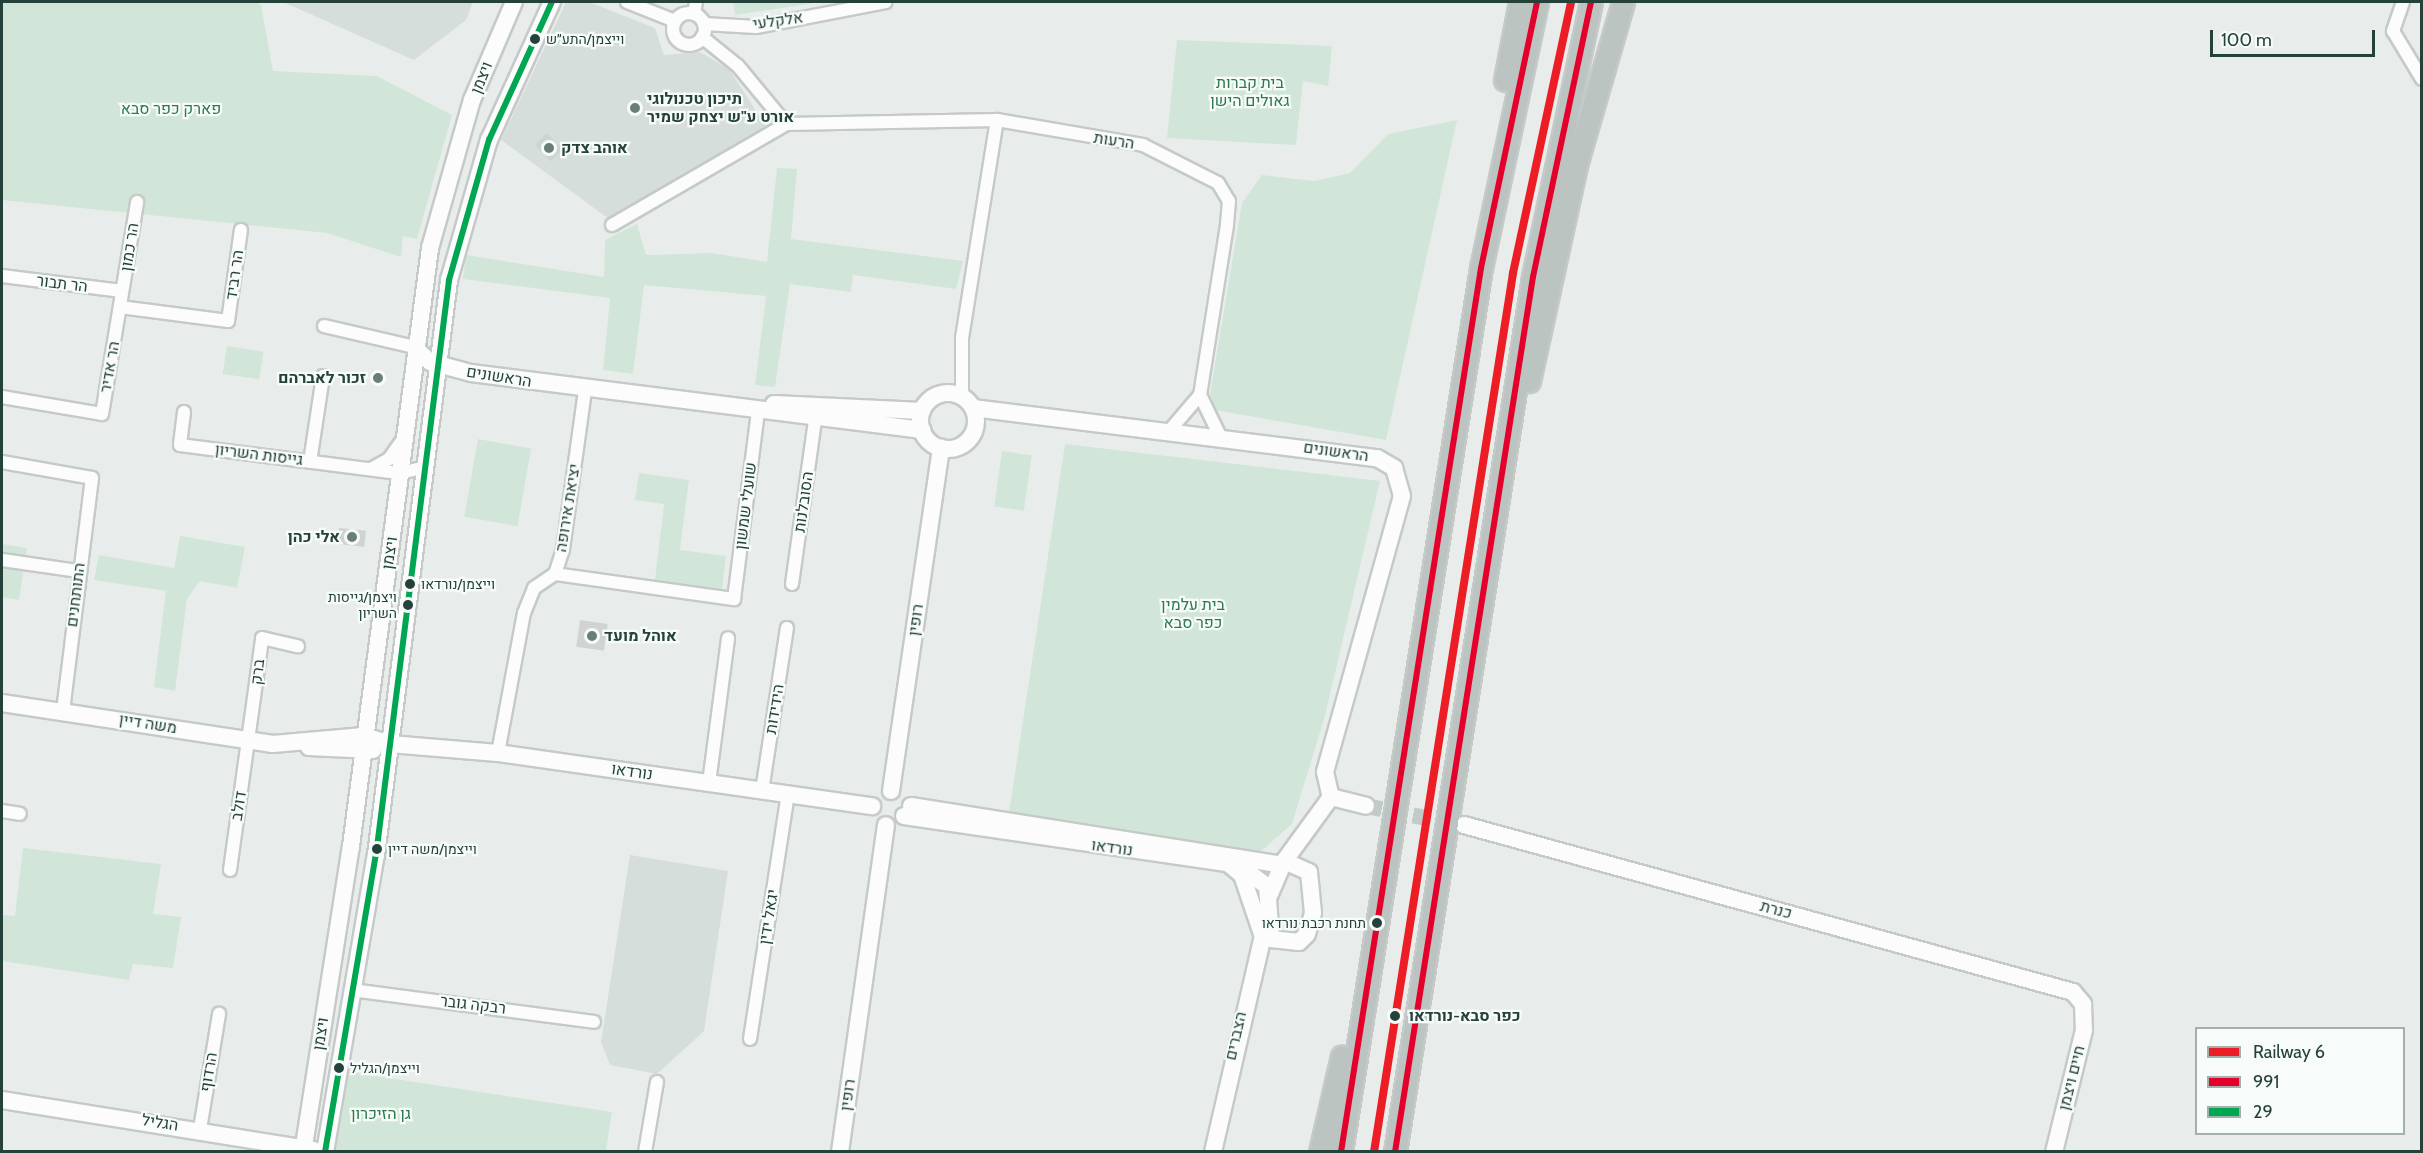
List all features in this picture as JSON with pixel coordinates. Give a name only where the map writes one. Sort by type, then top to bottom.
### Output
[{"type":"highway","points":[[1341,1152],[1444,486],[1492,147],[1520,2]]},
{"type":"highway","points":[[1444,486],[1487,235],[1537,2]]},
{"type":"highway","points":[[1395,1152],[1426,944],[1535,266],[1592,2]]},
{"type":"highway","points":[[1484,577],[1576,165],[1623,2]]},
{"type":"highway","points":[[1320,1152],[1382,886]]},
{"type":"highway","points":[[1405,1152],[1426,944]]},
{"type":"street","name":"ויצמן","points":[[308,1150],[400,473],[414,353],[443,195],[472,100],[514,2]]},
{"type":"street","name":"ויצמן","points":[[325,1152],[390,744],[454,259],[478,171],[553,2]]},
{"type":"street","points":[[632,2],[675,21]]},
{"type":"street","name":"אלקלעי","points":[[704,24],[756,27],[886,2]]},
{"type":"street","points":[[2403,2],[2393,32],[2421,79]]},
{"type":"street","points":[[675,21],[695,8],[704,24],[702,37]]},
{"type":"street","points":[[675,21],[674,32],[682,43],[702,37]]},
{"type":"street","points":[[702,37],[738,66],[786,124]]},
{"type":"street","points":[[967,402],[944,394],[922,411],[922,430],[941,448],[967,442],[976,426],[967,402],[962,338],[997,120]]},
{"type":"street","name":"הרעות","points":[[612,225],[786,124],[997,120],[1143,146],[1218,183],[1229,201],[1200,394]]},
{"type":"street","name":"הר כמון","points":[[122,291],[137,202]]},
{"type":"street","name":"הר רביד","points":[[120,307],[228,321],[241,230]]},
{"type":"street","name":"הר תבור","points":[[2,276],[122,291]]},
{"type":"street","name":"הר אדיר","points":[[2,397],[102,414],[122,291]]},
{"type":"street","points":[[324,326],[386,340],[414,353]]},
{"type":"street","name":"הראשונים","points":[[414,353],[585,391],[815,421],[922,430]]},
{"type":"street","name":"הראשונים","points":[[439,359],[749,401],[856,412],[922,411]]},
{"type":"street","points":[[310,462],[323,376]]},
{"type":"street","name":"יציאת אירופה","points":[[498,753],[524,613],[534,588],[555,574],[563,549],[585,391]]},
{"type":"street","points":[[1171,429],[1200,394],[1220,436]]},
{"type":"street","name":"הראשונים","points":[[967,402],[1377,458],[1394,468],[1400,482],[1402,496],[1325,772],[1331,797]]},
{"type":"street","name":"גייסות השריון","points":[[184,412],[180,445],[400,473],[425,467]]},
{"type":"street","name":"שועלי שמשון","points":[[555,574],[734,600],[758,412]]},
{"type":"street","name":"הסובלנות","points":[[792,584],[815,421]]},
{"type":"street","points":[[370,469],[390,459],[405,432]]},
{"type":"street","name":"רופין","points":[[891,791],[941,448]]},
{"type":"street","name":"התותחנים","points":[[2,462],[92,478],[78,571],[63,711]]},
{"type":"street","points":[[2,560],[78,571]]},
{"type":"street","name":"הידידות","points":[[762,791],[787,628]]},
{"type":"street","name":"ברק","points":[[249,742],[262,638],[298,646]]},
{"type":"street","points":[[709,783],[728,638]]},
{"type":"street","name":"משה דיין","points":[[2,703],[249,742],[390,744]]},
{"type":"street","name":"דולב","points":[[230,870],[249,742]]},
{"type":"street","name":"משה דיין","points":[[294,744],[331,750],[363,744]]},
{"type":"street","name":"נורדאו","points":[[390,744],[498,753],[872,806]]},
{"type":"street","points":[[331,750],[349,760],[359,776]]},
{"type":"street","points":[[891,791],[905,810],[886,825],[874,816],[872,806],[880,794],[891,791]]},
{"type":"street","name":"יגאל ידין","points":[[750,1039],[788,794]]},
{"type":"street","points":[[1282,862],[1331,797],[1366,806]]},
{"type":"street","name":"נורדאו","points":[[905,810],[1282,862],[1303,867]]},
{"type":"street","name":"נורדאו","points":[[905,810],[1228,863],[1254,872],[1269,896]]},
{"type":"street","points":[[2,812],[20,814]]},
{"type":"street","name":"רופין","points":[[840,1152],[886,825]]},
{"type":"street","name":"כנרת","points":[[1464,825],[2073,992],[2083,1004]]},
{"type":"street","points":[[1228,863],[1242,875],[1269,936],[1278,942],[1296,943],[1307,934],[1314,888],[1303,867],[1306,832]]},
{"type":"street","name":"הצברים","points":[[1214,1144],[1264,929],[1269,896],[1282,862]]},
{"type":"street","name":"רבקה גובר","points":[[352,990],[594,1022]]},
{"type":"street","name":"חיים ויצמן","points":[[2054,1152],[2084,1030],[2083,1004]]},
{"type":"street","name":"הרדוף","points":[[200,1130],[219,1014]]},
{"type":"street","points":[[645,1152],[657,1082]]},
{"type":"street","name":"הגליל","points":[[2,1100],[200,1130],[308,1150]]},
{"type":"shaded area","points":[[283,2],[473,2],[466,20],[414,60]]},
{"type":"shaded area","name":"תיכון טכנולוגי אורט ע\"ש יצחק שמיר","points":[[566,2],[589,2],[655,28],[664,55],[700,52],[729,69],[766,126],[609,219],[501,140]]},
{"type":"shaded area","points":[[630,855],[728,871],[704,1031],[657,1074],[610,1065],[601,1042]]},
{"type":"green space","name":"פארק כפר סבא","points":[[2,2],[256,2],[261,5],[273,71],[377,76],[452,115],[417,239],[403,236],[401,257],[327,233],[2,200]]},
{"type":"green space","points":[[733,2],[821,2],[735,15]]},
{"type":"green space","name":"בית קברות גאולים הישן","points":[[1177,40],[1332,46],[1328,86],[1303,81],[1296,145],[1167,138]]},
{"type":"green space","points":[[1457,120],[1386,440],[1215,410],[1210,394],[1242,203],[1262,175],[1314,181],[1350,173],[1388,134]]},
{"type":"green space","points":[[777,168],[797,169],[791,239],[963,261],[956,289],[853,275],[851,292],[790,284],[775,387],[755,385],[766,296],[644,285],[633,374],[603,370],[610,298],[463,279],[466,255],[604,277],[605,240],[637,224],[646,255],[712,253],[767,262]]},
{"type":"green space","points":[[227,346],[264,352],[259,379],[223,374]]},
{"type":"green space","points":[[478,439],[531,448],[517,526],[464,517]]},
{"type":"green space","name":"בית עלמין כפר סבא","points":[[1065,444],[1380,481],[1325,716],[1292,824],[1260,852],[1009,813]]},
{"type":"green space","points":[[1002,451],[1032,455],[1024,511],[994,506]]},
{"type":"green space","points":[[639,473],[689,480],[680,550],[726,556],[722,589],[655,580],[664,504],[635,500]]},
{"type":"green space","points":[[180,536],[245,547],[237,588],[200,581],[187,599],[175,691],[154,687],[166,591],[94,580],[99,555],[174,568]]},
{"type":"green space","points":[[2,544],[27,548],[19,600],[2,597]]},
{"type":"green space","points":[[23,848],[161,864],[153,914],[181,917],[173,968],[133,964],[129,980],[2,961],[2,915],[15,916]]},
{"type":"green space","name":"גן הזיכרון","points":[[349,1072],[612,1112],[606,1151],[335,1151]]},
{"type":"building","name":"אוהב צדק","points":[[547,133],[563,150],[550,161],[535,145]]},
{"type":"building","name":"אלי כהן","points":[[339,528],[366,531],[364,547],[337,544]]},
{"type":"building","name":"אוהל מועד","points":[[580,620],[608,624],[604,651],[576,647]]},
{"type":"tunnel","points":[[1366,806],[1457,824]]},
{"type":"rail line","name":"6","points":[[1374,1152],[1513,273],[1571,2]]},
{"type":"transit line","name":"29","points":[[325,1152],[376,855],[449,280],[489,140],[552,2]]},
{"type":"transit line","name":"991","points":[[1341,1152],[1481,268],[1537,2]]},
{"type":"transit line","name":"991","points":[[1395,1152],[1533,277],[1591,2]]},
{"type":"place","name":"וייצמן/התע״ש","points":[[535,39]]},
{"type":"place","name":"תיכון טכנולוגי אורט ע\"ש יצחק שמיר","points":[[635,108]]},
{"type":"place","name":"אוהב צדק","points":[[549,148]]},
{"type":"place","name":"זכור לאברהם","points":[[378,378]]},
{"type":"place","name":"אלי כהן","points":[[352,537]]},
{"type":"place","name":"וייצמן/נורדאו","points":[[410,584]]},
{"type":"place","name":"ויצמן/גייסות השריון","points":[[408,605]]},
{"type":"place","name":"אוהל מועד","points":[[592,636]]},
{"type":"place","name":"וייצמן/משה דיין","points":[[377,849]]},
{"type":"place","name":"תחנת רכבת נורדאו","points":[[1377,923]]},
{"type":"place","name":"כפר סבא-נורדאו","points":[[1395,1016]]},
{"type":"place","name":"וייצמן/הגליל","points":[[339,1068]]}]
